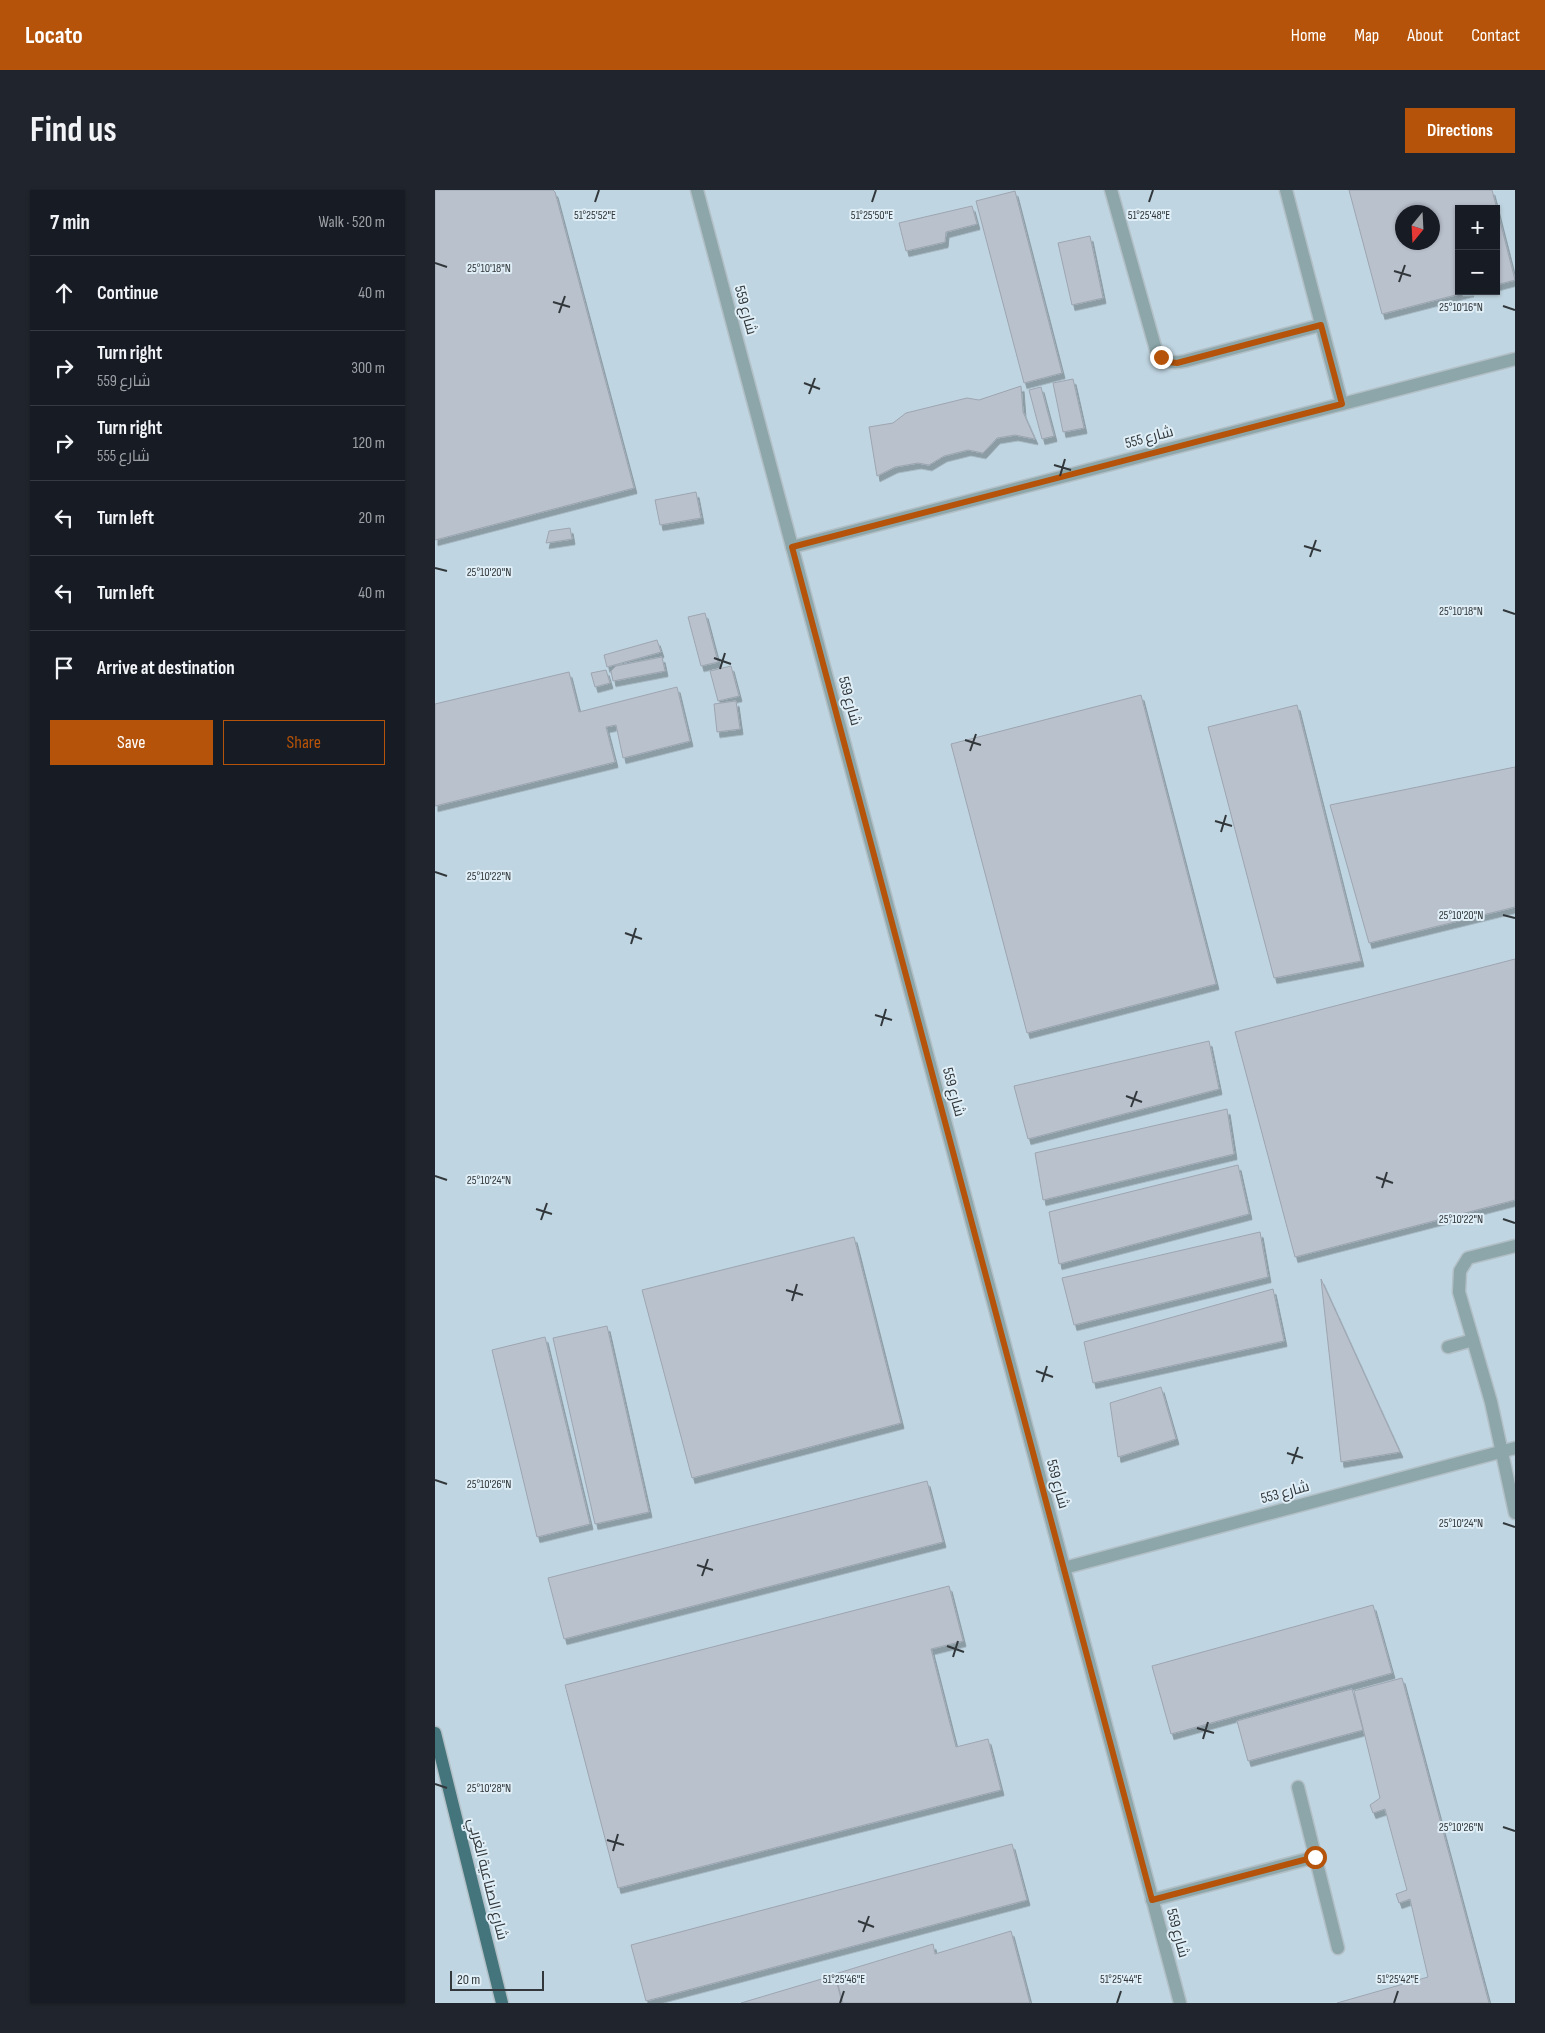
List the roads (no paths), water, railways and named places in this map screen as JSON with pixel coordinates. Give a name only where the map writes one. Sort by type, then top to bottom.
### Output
[{"type":"main road","name":"شارع الصناعية الغربي","points":[[435,1733],[502,2003]]},
{"type":"street","name":"شارع 559","points":[[697,190],[1180,2003]]},
{"type":"street","points":[[1111,190],[1156,350],[1168,362],[1185,361],[1321,325]]},
{"type":"street","points":[[1286,190],[1342,404]]},
{"type":"street","name":"شارع 555","points":[[792,547],[1515,359]]},
{"type":"street","points":[[1515,1246],[1468,1258],[1460,1271],[1459,1292],[1509,1449],[1515,1513]]},
{"type":"street","points":[[1448,1347],[1473,1340]]},
{"type":"street","name":"شارع 553","points":[[1064,1568],[1509,1449]]},
{"type":"street","points":[[1298,1787],[1338,1948]]},
{"type":"street","points":[[1152,1900],[1315,1857]]}]
